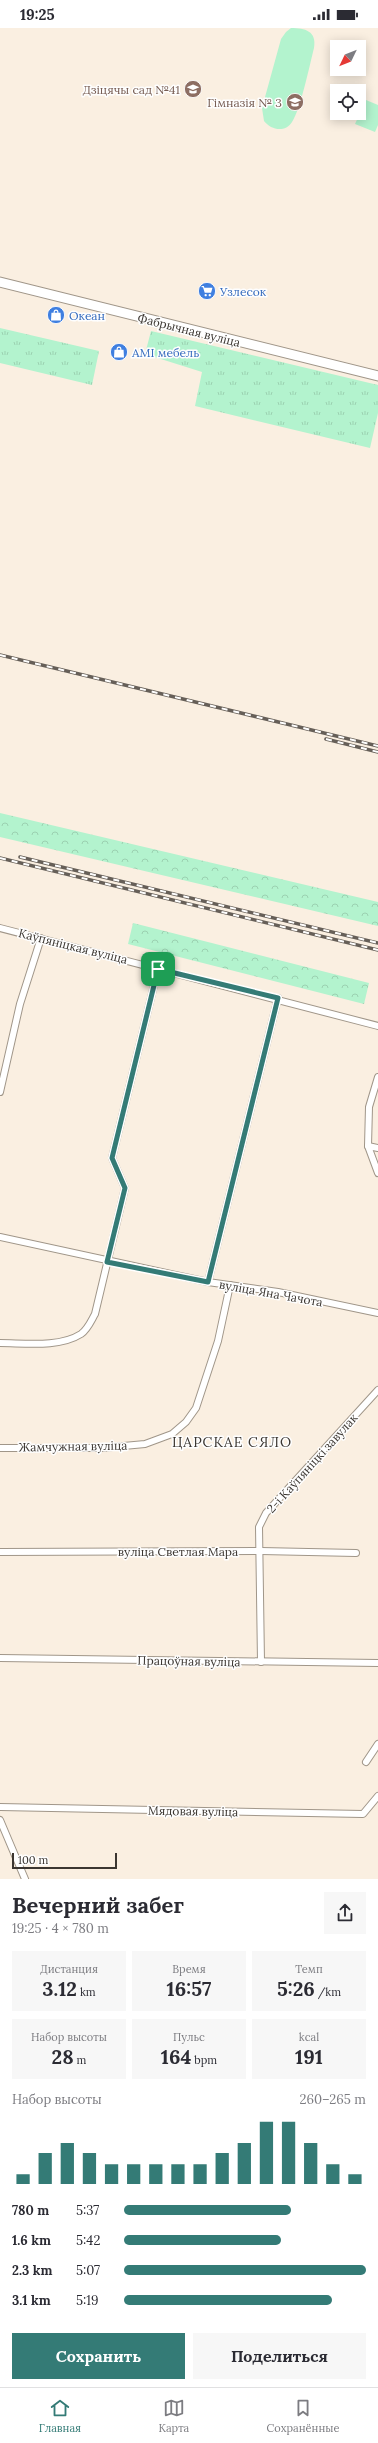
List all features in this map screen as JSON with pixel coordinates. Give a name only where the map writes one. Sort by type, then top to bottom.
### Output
[{"type":"main road","name":"Фабрычная вуліца","points":[[0,282],[378,376]]},
{"type":"street","name":"Каўпяніцкая вуліца","points":[[0,928],[278,998],[378,1026]]},
{"type":"street","points":[[0,1092],[2,1070],[20,1004],[41,938]]},
{"type":"street","points":[[0,1343],[47,1343],[80,1334],[89,1326],[95,1314],[125,1188],[112,1158],[158,969]]},
{"type":"street","points":[[208,1282],[278,998]]},
{"type":"street","points":[[378,1077],[369,1107],[368,1146],[378,1173]]},
{"type":"street","points":[[368,1146],[378,1148]]},
{"type":"street","name":"вуліца Яна Чачота","points":[[0,1237],[107,1262],[208,1282],[278,1292],[378,1313]]},
{"type":"street","name":"Жамчужная вуліца","points":[[0,1448],[102,1448],[145,1444],[172,1434],[186,1422],[196,1408],[218,1341],[230,1285]]},
{"type":"street","name":"2-і Каўпяніцкі завулак","points":[[261,1662],[259,1589],[261,1551],[259,1527],[266,1513],[378,1390]]},
{"type":"street","name":"вуліца Светлая Мара","points":[[0,1552],[261,1551],[356,1553]]},
{"type":"street","name":"Працоўная вуліца","points":[[0,1658],[378,1663]]},
{"type":"street","points":[[366,1762],[378,1744]]},
{"type":"street","name":"Мядовая вуліца","points":[[0,1807],[363,1814],[378,1796]]},
{"type":"street","points":[[0,1820],[25,1879]]},
{"type":"green space","points":[[291,28],[305,30],[312,34],[314,38],[314,48],[295,116],[286,128],[278,129],[270,126],[264,121],[262,108],[281,39]]},
{"type":"green space","points":[[366,100],[378,105],[378,125],[375,132],[355,124],[357,120],[366,120]]},
{"type":"green space","points":[[0,328],[99,351],[92,385],[0,363]]},
{"type":"green space","points":[[151,331],[378,385],[378,413],[370,448],[195,406],[202,372],[145,354]]},
{"type":"green space","points":[[0,813],[378,902],[378,926],[0,837]]},
{"type":"green space","points":[[133,923],[369,983],[364,1004],[128,944]]},
{"type":"railway","points":[[0,655],[378,746]]},
{"type":"railway","points":[[326,739],[378,752]]},
{"type":"railway","points":[[20,857],[378,943]]},
{"type":"railway","points":[[0,858],[378,950]]},
{"type":"place","name":"Дзіцячы сад №41","points":[[193,89]]},
{"type":"place","name":"Гімназія № 3","points":[[295,102]]},
{"type":"place","name":"Узлесок","points":[[207,291]]},
{"type":"place","name":"Океан","points":[[56,315]]},
{"type":"place","name":"AMI мебель","points":[[119,352]]},
{"type":"district","name":"ЦАРСКАЕ СЯЛО","points":[[232,1442]]},
{"type":"route","points":[[158,969],[278,998],[208,1282],[107,1262],[125,1188],[112,1158],[158,969]]}]
